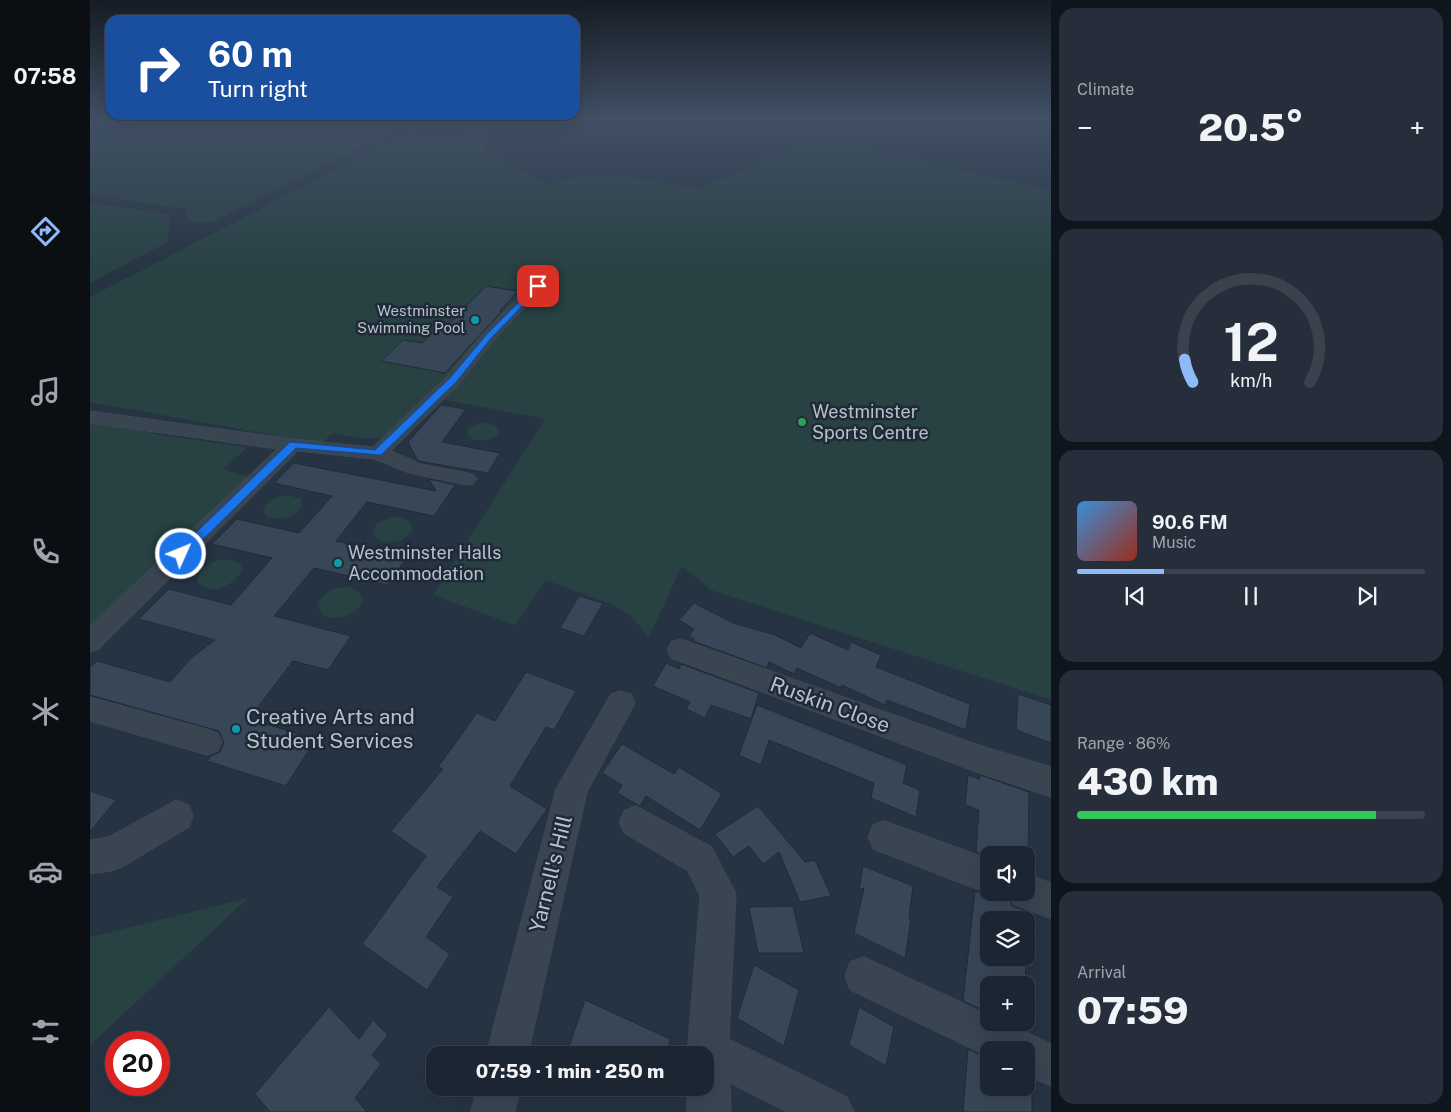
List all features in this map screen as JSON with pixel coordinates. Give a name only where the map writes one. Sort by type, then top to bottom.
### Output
[{"type":"street","points":[[378,453],[454,379],[490,335],[538,286]]},
{"type":"street","points":[[90,417],[293,444],[378,453],[416,469],[466,479]]},
{"type":"street","points":[[90,641],[293,444]]},
{"type":"street","name":"Ruskin Close","points":[[681,650],[979,759],[1051,782]]},
{"type":"street","name":"Yarnell's Hill","points":[[509,1046],[572,788],[621,703]]},
{"type":"street","points":[[90,709],[207,742]]},
{"type":"street","points":[[90,856],[112,854],[177,816]]},
{"type":"street","points":[[636,822],[700,858],[718,894],[708,1046]]},
{"type":"street","points":[[885,837],[980,874]]},
{"type":"street","points":[[1035,895],[1051,901]]},
{"type":"street","points":[[864,976],[1000,1041]]},
{"type":"street","points":[[714,1053],[832,1112]]},
{"type":"street","points":[[1035,1058],[1051,1065]]},
{"type":"street","points":[[493,1112],[497,1096]]},
{"type":"street","points":[[709,1096],[709,1112]]},
{"type":"green space","points":[[90,171],[313,171],[213,222],[188,222],[186,209],[90,195]]},
{"type":"green space","name":"Westminster Sports Centre","points":[[335,171],[523,171],[548,184],[583,176],[635,178],[699,189],[741,171],[965,171],[1051,190],[1051,700],[711,590],[682,566],[649,637],[631,616],[613,605],[546,580],[515,625],[433,595],[545,419],[440,399],[386,438],[359,438],[333,433],[321,444],[90,402],[90,297]]},
{"type":"green space","points":[[90,203],[171,214],[168,242],[90,283]]},
{"type":"green space","points":[[90,420],[166,436],[248,447],[223,469],[253,478],[90,626]]},
{"type":"green space","points":[[484,422],[497,426],[499,434],[492,439],[484,441],[475,440],[468,436],[469,427]]},
{"type":"green space","points":[[287,495],[301,499],[302,507],[299,511],[281,519],[266,516],[263,509],[270,500]]},
{"type":"green space","points":[[395,516],[410,521],[413,529],[410,533],[402,539],[392,542],[377,539],[373,532],[377,523]]},
{"type":"green space","points":[[226,559],[241,565],[242,569],[234,580],[215,589],[208,589],[197,581],[203,568],[216,561]]},
{"type":"green space","points":[[340,587],[350,587],[359,592],[362,598],[361,604],[356,610],[349,615],[340,617],[331,618],[322,615],[317,605],[326,593]]},
{"type":"green space","points":[[248,898],[90,1045],[90,937]]},
{"type":"building","points":[[486,286],[518,291],[445,373],[381,361],[403,340],[422,343],[432,333],[445,328]]},
{"type":"building","points":[[441,405],[466,409],[442,442],[500,453],[488,473],[418,461],[408,442]]},
{"type":"building","points":[[294,463],[436,491],[429,479],[455,485],[434,516],[367,502],[336,541],[407,557],[387,585],[314,568],[274,616],[351,636],[328,670],[293,661],[249,719],[316,739],[286,786],[207,761],[211,756],[220,752],[224,743],[219,731],[90,695],[90,667],[97,661],[170,682],[191,658],[215,640],[139,619],[169,589],[231,605],[272,558],[212,544],[237,519],[299,533],[332,496],[274,483]]},
{"type":"building","points":[[579,596],[603,603],[584,636],[560,628]]},
{"type":"building","points":[[694,603],[733,623],[775,635],[801,648],[810,633],[848,650],[851,642],[881,655],[876,667],[970,704],[966,730],[887,700],[885,705],[842,685],[841,688],[797,668],[794,674],[769,662],[767,668],[693,641],[694,639],[689,636],[694,629],[679,620]]},
{"type":"building","points":[[666,663],[679,669],[681,664],[759,693],[751,719],[711,705],[705,718],[686,709],[690,702],[653,686]]},
{"type":"building","points":[[526,672],[576,691],[554,730],[546,727],[510,786],[547,809],[516,854],[480,831],[437,887],[453,897],[426,937],[450,954],[427,990],[362,944],[426,856],[391,831],[443,769],[438,767],[477,713],[495,721]]},
{"type":"building","points":[[1018,694],[1051,705],[1051,743],[1016,730]]},
{"type":"building","points":[[757,705],[907,765],[903,783],[920,790],[916,817],[871,798],[874,783],[769,740],[761,765],[739,755]]},
{"type":"building","points":[[622,744],[674,774],[679,767],[722,794],[700,830],[646,796],[640,806],[617,793],[622,785],[602,773]]},
{"type":"building","points":[[968,775],[980,779],[980,775],[1029,792],[1028,846],[980,846],[980,854],[976,852],[979,810],[965,805]]},
{"type":"building","points":[[90,791],[116,800],[90,832]]},
{"type":"building","points":[[758,806],[805,862],[815,860],[831,896],[800,902],[779,852],[763,864],[749,846],[733,857],[715,834]]},
{"type":"building","points":[[863,866],[913,886],[909,918],[911,919],[905,958],[854,933],[864,888],[859,890]]},
{"type":"building","points":[[975,891],[980,893],[980,901],[1010,901],[1012,906],[1026,911],[980,911],[980,966],[1026,966],[1025,976],[980,976],[980,1009],[963,1001]]},
{"type":"building","points":[[793,906],[804,953],[758,953],[749,907]]},
{"type":"building","points":[[754,965],[799,990],[784,1046],[737,1018]]},
{"type":"building","points":[[585,1000],[670,1039],[668,1046],[569,1046]]},
{"type":"building","points":[[329,1007],[359,1039],[373,1020],[388,1035],[372,1055],[381,1064],[355,1098],[367,1112],[270,1112],[255,1094]]},
{"type":"building","points":[[859,1007],[894,1027],[886,1066],[849,1045]]},
{"type":"building","points":[[968,1049],[980,1055],[980,1096],[1032,1096],[1032,1112],[963,1112]]},
{"type":"place","name":"Westminster Swimming Pool","points":[[475,320]]},
{"type":"place","name":"Westminster Sports Centre","points":[[802,422]]},
{"type":"place","name":"Westminster Halls Accommodation","points":[[338,563]]},
{"type":"place","name":"Creative Arts and Student Services","points":[[236,729]]},
{"type":"route","points":[[181,554],[293,444],[378,453],[454,379],[490,335],[538,286]]}]
